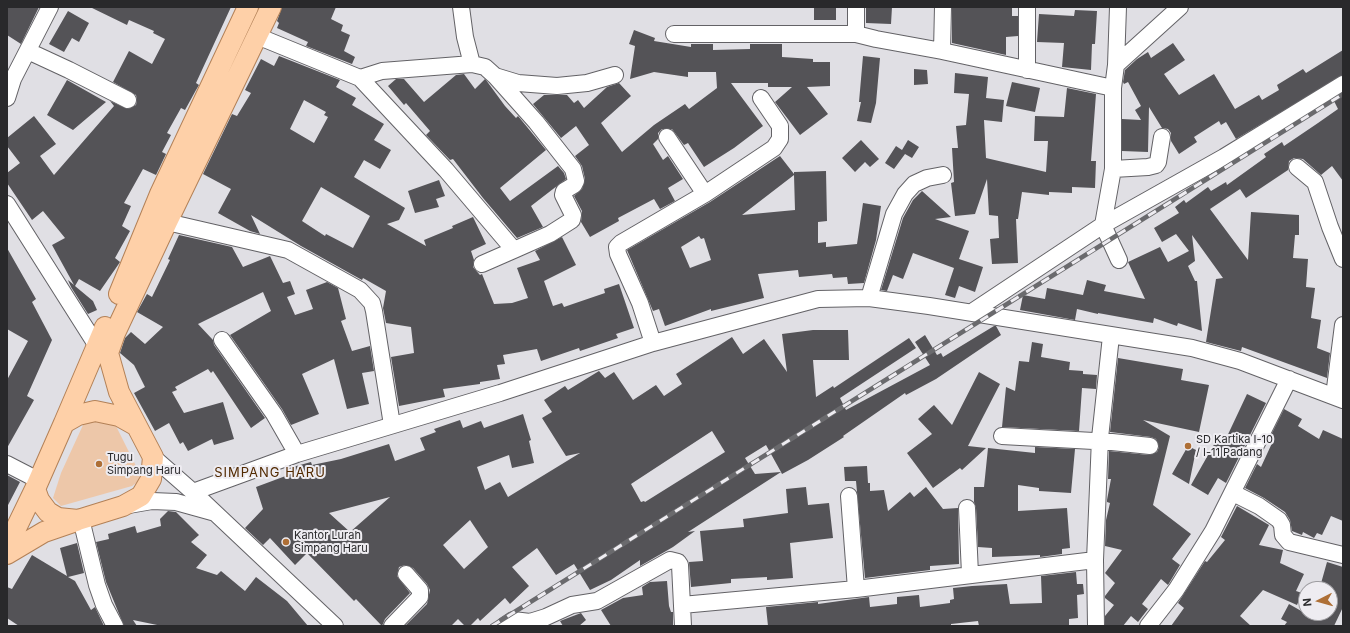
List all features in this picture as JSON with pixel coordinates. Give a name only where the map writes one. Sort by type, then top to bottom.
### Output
[{"type":"main road","points":[[7,554],[44,532],[123,506],[140,496],[151,479],[153,457],[119,392],[103,350],[160,194],[248,7]]},
{"type":"main road","points":[[7,547],[64,423],[103,350],[115,333],[166,222],[271,7]]},
{"type":"main road","points":[[64,423],[78,415],[95,412],[119,416],[136,425]]},
{"type":"main road","points":[[36,484],[39,500],[48,512],[58,518],[80,520]]},
{"type":"street","points":[[7,98],[13,79],[50,7]]},
{"type":"street","points":[[461,7],[465,37],[472,64]]},
{"type":"street","points":[[856,7],[856,34]]},
{"type":"street","points":[[942,51],[943,7]]},
{"type":"street","points":[[1027,70],[1028,7]]},
{"type":"street","points":[[1118,7],[1116,65],[1113,88],[1113,169],[1103,225],[1120,260]]},
{"type":"street","points":[[1116,65],[1180,7]]},
{"type":"street","points":[[674,34],[856,34],[1113,88]]},
{"type":"street","points":[[257,36],[360,78],[446,170],[514,250]]},
{"type":"street","points":[[28,51],[128,100]]},
{"type":"street","points":[[360,78],[382,71],[472,64],[485,67],[495,76],[536,122],[574,169],[576,181],[574,185],[564,191],[563,195],[573,215],[572,220],[550,234],[482,264]]},
{"type":"street","points":[[495,76],[518,83],[557,86],[587,82],[615,75]]},
{"type":"street","points":[[972,312],[1103,225],[1224,157],[1343,84]]},
{"type":"street","points":[[653,343],[640,302],[618,254],[617,247],[621,243],[705,194],[778,144],[781,132],[780,126],[761,98]]},
{"type":"street","points":[[667,136],[705,194]]},
{"type":"street","points":[[1113,169],[1148,167],[1156,165],[1158,162],[1162,137]]},
{"type":"street","points":[[1297,167],[1315,182],[1330,227],[1343,259]]},
{"type":"street","points":[[869,298],[894,214],[905,194],[914,184],[927,178],[943,175]]},
{"type":"street","points":[[7,204],[103,350]]},
{"type":"street","points":[[166,222],[288,250],[360,290],[372,303],[374,311],[392,425]]},
{"type":"street","points":[[193,492],[297,454],[500,393],[653,343],[818,299],[869,298],[972,312],[1192,348],[1240,361],[1339,398],[1343,325]]},
{"type":"street","points":[[1096,626],[1095,560],[1100,441],[1112,336]]},
{"type":"street","points":[[222,340],[274,414],[297,454]]},
{"type":"street","points":[[1148,626],[1176,590],[1213,531],[1234,493],[1289,379]]},
{"type":"street","points":[[1002,436],[1100,441],[1150,446]]},
{"type":"street","points":[[153,457],[193,492],[212,512],[335,626]]},
{"type":"street","points":[[7,464],[36,484]]},
{"type":"street","points":[[1234,493],[1259,506],[1279,520],[1282,525],[1283,535],[1290,542],[1341,550]]},
{"type":"street","points":[[849,496],[856,589]]},
{"type":"street","points":[[123,506],[152,501],[176,502],[212,512]]},
{"type":"street","points":[[967,508],[970,574]]},
{"type":"street","points":[[80,520],[97,585],[104,605],[115,626]]},
{"type":"street","points":[[504,626],[513,620],[530,622],[546,617],[572,605],[597,601],[670,560],[678,562],[680,565],[683,626]]},
{"type":"street","points":[[682,605],[856,589],[1095,560]]},
{"type":"street","points":[[392,626],[420,597],[420,590],[406,574]]},
{"type":"shaded area","points":[[93,418],[111,422],[116,426],[140,474],[139,481],[132,486],[61,506],[53,498],[61,473],[83,425]]},
{"type":"building","points":[[7,7],[39,7],[21,44],[7,35]]},
{"type":"building","points":[[90,7],[231,7],[196,83],[199,85],[185,110],[181,108],[167,133],[171,135],[162,152],[166,154],[156,175],[143,169],[124,203],[131,206],[122,226],[130,231],[115,258],[120,262],[100,291],[79,279],[75,286],[93,301],[97,310],[88,314],[71,287],[68,280],[74,285],[52,245],[65,238],[43,211],[32,220],[7,183],[7,173],[20,163],[7,146],[7,138],[34,116],[56,144],[40,156],[54,175],[114,106],[110,101],[128,109],[136,105],[136,95],[113,82],[129,51],[152,64],[165,39],[153,33],[154,31],[129,20],[127,25]]},
{"type":"building","points":[[282,7],[336,7],[331,19],[343,25],[341,31],[350,35],[344,51],[355,57],[352,64],[306,46],[308,42],[277,28],[279,23],[277,21]]},
{"type":"building","points":[[814,7],[836,7],[836,20],[814,20]]},
{"type":"building","points":[[866,7],[892,7],[891,24],[866,23]]},
{"type":"building","points":[[952,7],[1012,7],[1012,16],[1018,16],[1018,36],[1006,37],[1006,55],[952,43]]},
{"type":"building","points":[[1075,10],[1097,11],[1095,44],[1092,44],[1091,70],[1062,67],[1064,43],[1037,42],[1039,14],[1074,16]]},
{"type":"building","points":[[68,11],[89,23],[79,42],[72,38],[64,52],[49,44]]},
{"type":"building","points":[[634,30],[655,38],[654,41],[691,47],[691,44],[713,44],[713,50],[750,49],[750,44],[782,44],[782,57],[813,59],[813,62],[830,62],[830,86],[807,87],[828,114],[800,135],[775,102],[792,87],[768,87],[768,83],[731,83],[763,126],[734,148],[704,167],[688,143],[684,145],[672,129],[662,129],[658,133],[658,139],[653,144],[663,160],[668,156],[683,179],[668,188],[675,201],[660,209],[654,199],[618,218],[619,221],[590,237],[581,222],[582,211],[574,196],[582,189],[585,179],[582,166],[575,156],[589,145],[576,126],[561,138],[533,104],[544,95],[567,95],[574,103],[578,100],[584,108],[607,87],[619,83],[631,96],[601,123],[622,152],[654,125],[685,104],[689,109],[717,88],[716,72],[688,72],[688,77],[654,72],[630,79],[635,46],[629,44]]},
{"type":"building","points":[[1173,43],[1185,60],[1164,74],[1179,95],[1214,74],[1235,109],[1259,95],[1262,100],[1279,90],[1277,85],[1303,69],[1306,73],[1343,50],[1343,75],[1236,139],[1226,122],[1221,125],[1219,121],[1194,137],[1197,142],[1179,154],[1171,141],[1171,133],[1168,129],[1162,128],[1149,107],[1148,152],[1122,151],[1122,119],[1141,120],[1135,110],[1141,106],[1128,82],[1124,84],[1123,82],[1125,70],[1137,59],[1148,52],[1151,58]]},
{"type":"building","points":[[279,56],[340,80],[336,87],[356,98],[352,105],[384,124],[374,140],[391,150],[380,169],[364,160],[354,177],[405,208],[399,220],[387,224],[426,246],[424,240],[453,228],[452,226],[473,217],[486,244],[471,251],[474,260],[473,267],[480,275],[482,274],[494,304],[512,303],[528,298],[517,268],[540,260],[535,251],[562,237],[576,265],[544,281],[553,306],[562,303],[564,307],[605,293],[604,289],[619,284],[634,328],[616,334],[618,338],[580,351],[579,348],[541,361],[537,349],[503,355],[505,364],[497,365],[500,379],[480,382],[480,384],[443,389],[445,397],[399,406],[391,357],[414,353],[411,327],[386,323],[383,308],[386,291],[363,278],[362,280],[301,246],[251,215],[260,234],[250,231],[218,213],[231,189],[203,174],[232,114],[237,116],[251,93],[245,90],[261,59],[274,66]],"holes":[[[304,100],[326,112],[324,115],[328,117],[314,143],[290,129]],[[321,187],[370,216],[353,248],[326,234],[325,236],[302,221]]]},
{"type":"building","points":[[863,56],[880,58],[876,103],[871,123],[857,121],[861,102],[859,102]]},
{"type":"building","points":[[914,69],[927,70],[928,84],[914,85]]},
{"type":"building","points":[[955,73],[988,77],[986,98],[1004,100],[1002,122],[984,120],[986,158],[1046,172],[1048,141],[1034,141],[1035,116],[1064,117],[1067,88],[1096,94],[1091,161],[1096,161],[1095,188],[1072,187],[1072,193],[1049,192],[1049,195],[1022,192],[1018,219],[1016,219],[1018,263],[992,264],[990,239],[999,238],[998,216],[989,215],[987,179],[975,214],[955,216],[951,183],[954,182],[952,148],[958,148],[956,126],[966,125],[969,94],[954,93]]},
{"type":"building","points":[[464,74],[475,89],[485,79],[505,106],[516,118],[518,116],[546,150],[500,188],[510,201],[558,166],[564,173],[566,179],[531,206],[543,227],[517,238],[483,198],[453,159],[450,160],[426,135],[430,131],[406,103],[404,105],[388,86],[396,79],[404,79],[424,102],[456,75]]},
{"type":"building","points":[[67,80],[106,102],[73,130],[47,115]]},
{"type":"building","points":[[1012,82],[1040,88],[1035,112],[1006,106]]},
{"type":"building","points":[[1343,95],[1343,181],[1332,166],[1321,175],[1303,159],[1294,158],[1289,161],[1288,170],[1246,198],[1240,189],[1210,209],[1248,260],[1251,212],[1299,215],[1299,235],[1295,235],[1293,258],[1308,259],[1306,287],[1315,288],[1311,318],[1321,320],[1317,348],[1330,353],[1327,378],[1242,347],[1241,351],[1206,342],[1216,279],[1223,278],[1192,235],[1195,261],[1188,266],[1195,281],[1197,281],[1202,331],[1178,323],[1177,326],[1154,318],[1153,323],[1077,309],[1075,320],[1020,310],[1023,295],[1045,299],[1047,288],[1083,295],[1087,280],[1106,285],[1104,291],[1145,299],[1128,262],[1160,247],[1168,262],[1189,251],[1176,234],[1162,242],[1154,228],[1179,213],[1175,207],[1184,200],[1186,203],[1208,187],[1211,191],[1226,182],[1227,185],[1266,157],[1264,154],[1282,142],[1284,146],[1338,109],[1334,101]]},
{"type":"building","points":[[861,140],[879,159],[870,167],[865,162],[855,172],[842,158]]},
{"type":"building","points":[[908,140],[919,147],[912,158],[905,154],[894,169],[885,163],[896,146],[902,150]]},
{"type":"building","points":[[780,156],[794,174],[794,172],[826,171],[827,221],[818,222],[818,243],[826,242],[826,247],[857,244],[863,203],[881,206],[876,240],[864,283],[848,284],[847,277],[833,278],[832,274],[799,277],[798,270],[758,274],[764,298],[711,311],[711,309],[665,326],[659,309],[653,311],[627,250],[710,202]],"holes":[[[794,175],[795,210],[742,215]],[[699,236],[701,239],[704,238],[711,260],[690,268],[681,247]]]},
{"type":"building","points":[[439,180],[445,196],[436,199],[439,207],[415,213],[408,191]]},
{"type":"building","points":[[922,191],[951,217],[935,219],[969,231],[959,259],[983,267],[975,292],[959,286],[955,298],[945,295],[954,268],[913,253],[903,279],[893,275],[887,291],[881,290],[903,218],[913,200]]},
{"type":"building","points":[[179,235],[232,247],[243,267],[270,256],[283,283],[290,281],[295,294],[287,297],[295,315],[313,309],[306,290],[327,282],[338,288],[346,319],[341,321],[352,351],[370,346],[374,371],[362,373],[369,404],[347,409],[334,359],[302,374],[319,414],[291,425],[282,409],[230,335],[271,311],[263,292],[198,324],[213,340],[214,345],[265,418],[251,428],[213,371],[211,373],[208,369],[175,387],[177,390],[172,392],[184,413],[223,402],[234,439],[214,445],[212,439],[188,451],[183,442],[180,444],[169,423],[155,431],[134,393],[145,387],[134,365],[120,353],[125,338],[131,332],[145,344],[163,327],[137,312],[147,294],[152,297],[170,260],[168,259]]},
{"type":"building","points":[[7,248],[36,299],[32,302],[52,340],[27,396],[34,400],[7,448],[7,380],[28,341],[7,329]]},
{"type":"building","points":[[994,326],[996,326],[1001,335],[936,379],[906,395],[905,393],[843,436],[844,437],[808,460],[782,474],[781,472],[688,532],[695,531],[673,547],[640,566],[640,560],[611,580],[590,590],[574,564],[556,575],[537,548],[512,567],[529,586],[510,604],[505,598],[480,621],[478,618],[470,626],[465,626],[458,619],[451,626],[405,626],[427,604],[430,590],[427,584],[413,568],[405,565],[399,567],[397,576],[410,593],[385,619],[382,626],[356,599],[354,601],[307,553],[295,565],[270,538],[263,545],[245,528],[263,509],[256,487],[291,474],[289,468],[311,462],[312,465],[341,459],[389,444],[395,461],[425,450],[420,438],[436,432],[434,429],[460,420],[463,428],[481,421],[484,428],[523,414],[531,440],[529,441],[534,463],[512,468],[509,455],[477,467],[485,490],[500,482],[508,497],[580,453],[566,456],[542,418],[552,412],[544,400],[565,386],[568,390],[599,371],[605,378],[614,372],[633,400],[656,385],[664,396],[682,384],[676,374],[732,337],[743,354],[764,339],[787,372],[782,334],[813,330],[848,330],[849,360],[813,360],[816,397],[833,386],[834,388],[909,338],[916,348],[840,398],[846,410],[930,365],[915,342],[925,335],[937,355],[941,353],[943,357]],"holes":[[[712,431],[725,452],[645,502],[641,502],[631,484]],[[766,445],[781,472],[755,474],[745,458]],[[390,497],[350,532],[329,513]],[[470,520],[488,547],[464,569],[443,545]]]},
{"type":"building","points":[[1032,342],[1043,344],[1041,357],[1070,362],[1069,370],[1083,371],[1083,374],[1097,375],[1096,389],[1082,388],[1079,431],[1002,427],[1006,387],[1015,391],[1019,361],[1029,362]]},
{"type":"building","points":[[1118,358],[1183,369],[1181,380],[1209,385],[1199,432],[1143,420],[1170,436],[1153,505],[1191,534],[1172,559],[1180,565],[1168,585],[1161,579],[1142,604],[1148,609],[1138,622],[1131,616],[1123,626],[1105,626],[1105,616],[1114,605],[1105,598],[1105,596],[1115,583],[1105,573],[1122,550],[1105,546],[1106,520],[1110,503],[1107,502],[1111,479],[1108,479],[1109,451],[1149,455],[1157,452],[1159,447],[1156,439],[1151,437],[1110,432]]},
{"type":"building","points":[[979,372],[1000,384],[968,446],[986,448],[962,470],[960,468],[933,488],[907,453],[932,434],[918,419],[934,405],[952,425]]},
{"type":"building","points":[[1247,394],[1266,403],[1226,483],[1218,478],[1208,495],[1191,485],[1216,441],[1223,445]]},
{"type":"building","points":[[1284,409],[1302,419],[1298,426],[1319,439],[1323,430],[1343,439],[1343,521],[1331,516],[1322,535],[1317,533],[1314,538],[1303,532],[1302,535],[1292,531],[1290,520],[1285,512],[1264,498],[1245,488],[1257,464],[1261,467],[1273,441],[1269,439]]},
{"type":"building","points":[[1188,446],[1196,450],[1189,484],[1172,474]]},
{"type":"building","points":[[1035,447],[1075,449],[1071,493],[1039,491],[1039,488],[1018,485],[1018,511],[1067,508],[1070,548],[1062,549],[1062,554],[1040,557],[1040,555],[992,557],[992,548],[978,547],[976,508],[974,502],[974,487],[984,487],[988,448],[1035,453]]},
{"type":"building","points":[[867,466],[870,491],[884,490],[888,511],[910,492],[914,497],[926,487],[943,509],[958,508],[959,564],[930,566],[930,570],[865,578],[856,481],[845,481],[844,467]]},
{"type":"building","points":[[7,475],[20,482],[7,507]]},
{"type":"building","points":[[806,487],[808,505],[829,503],[833,538],[790,543],[793,578],[767,580],[767,577],[731,579],[731,583],[691,587],[689,562],[703,561],[700,531],[744,527],[743,519],[788,513],[786,489]]},
{"type":"building","points":[[1237,506],[1269,525],[1259,545],[1283,550],[1280,563],[1304,574],[1301,581],[1298,581],[1296,591],[1298,592],[1297,605],[1263,590],[1240,616],[1251,626],[1171,626],[1184,608],[1178,603],[1205,561],[1207,562],[1225,540],[1221,537]]},
{"type":"building","points":[[168,511],[176,512],[199,535],[191,542],[207,555],[196,568],[217,575],[221,571],[245,591],[256,577],[287,601],[308,626],[162,626],[133,620],[137,626],[124,626],[106,582],[96,542],[109,539],[108,534],[135,526],[137,533],[161,526],[160,519]]},
{"type":"building","points":[[77,543],[84,573],[68,577],[75,581],[91,610],[95,607],[104,626],[19,626],[7,618],[7,587],[12,589],[32,555],[67,576],[60,548]]},
{"type":"building","points":[[1327,562],[1343,567],[1343,607],[1338,618],[1338,581],[1322,581]]},
{"type":"building","points":[[1076,572],[1077,584],[1083,584],[1084,594],[1077,595],[1078,618],[1069,619],[1069,626],[979,626],[978,621],[951,624],[951,626],[768,626],[766,607],[818,602],[818,604],[869,597],[870,607],[897,604],[897,597],[919,595],[920,607],[950,603],[950,600],[954,599],[953,588],[972,586],[1007,584],[1010,604],[1042,603],[1041,576]]},
{"type":"building","points":[[667,581],[669,606],[671,612],[673,612],[673,626],[611,626],[601,610],[623,598],[643,595],[642,587],[650,582]]},
{"type":"building","points":[[1289,604],[1298,609],[1298,621],[1336,621],[1334,626],[1284,626],[1287,622],[1281,619]]},
{"type":"building","points":[[581,613],[586,620],[579,626],[563,626],[560,621]]},
{"type":"railway","points":[[492,626],[1343,94]]},
{"type":"place","name":"SD Kartika I-10 / I-11 Padang","points":[[1188,446]]},
{"type":"place","name":"Tugu Simpang Haru","points":[[99,464]]},
{"type":"place","name":"Kantor Lurah Simpang Haru","points":[[286,542]]},
{"type":"district","name":"SIMPANG HARU","points":[[270,473]]}]
